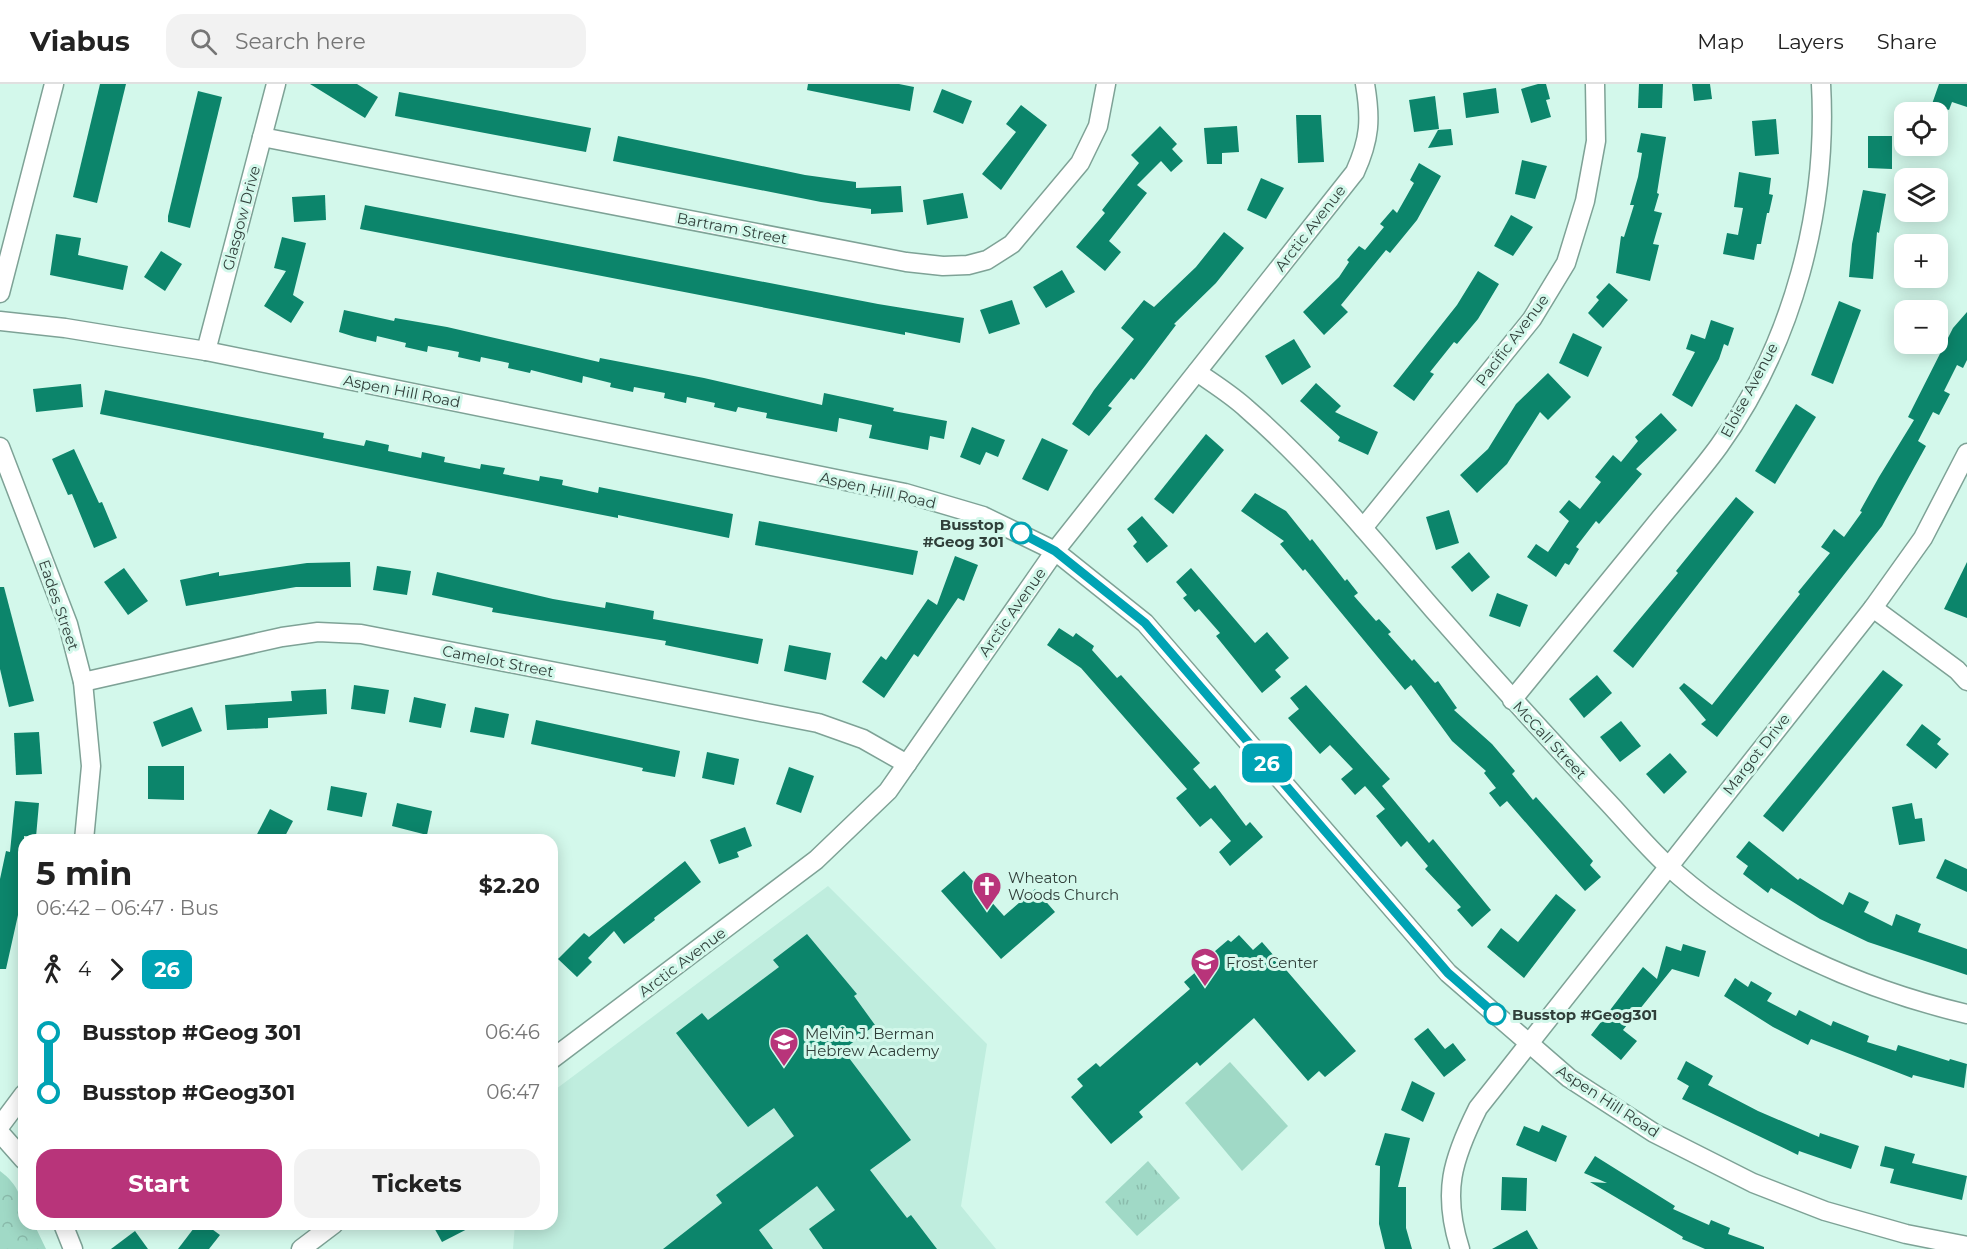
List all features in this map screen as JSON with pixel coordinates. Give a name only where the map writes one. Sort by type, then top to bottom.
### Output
[{"type":"street","points":[[0,292],[54,84]]},
{"type":"street","name":"Glasgow Drive","points":[[206,351],[276,84]]},
{"type":"street","name":"Bartram Street","points":[[262,137],[906,262],[943,266],[968,265],[987,260],[1012,244],[1080,163],[1098,126],[1106,84]]},
{"type":"street","name":"Arctic Avenue","points":[[558,1054],[816,860],[888,791],[1055,551],[1355,172],[1363,155],[1370,117],[1365,84]]},
{"type":"street","name":"Pacific Avenue","points":[[1363,528],[1532,319],[1566,263],[1585,201],[1596,141],[1595,84]]},
{"type":"street","name":"Eloise Avenue","points":[[1512,700],[1720,445],[1753,390],[1779,333],[1800,276],[1818,183],[1821,84]]},
{"type":"street","name":"Aspen Hill Road","points":[[0,321],[65,328],[206,351],[905,493],[983,516],[1055,551],[1145,623],[1448,973],[1569,1078],[1654,1133],[1753,1184],[1825,1211],[1906,1234],[1967,1246]]},
{"type":"street","name":"McCall Street","points":[[1197,372],[1246,407],[1280,439],[1363,528],[1512,700],[1668,866],[1732,915],[1781,944],[1843,976],[1912,1001],[1967,1014]]},
{"type":"street","name":"Eades Street","points":[[0,447],[68,624],[82,682],[91,766],[85,834]]},
{"type":"street","name":"Margot Drive","points":[[1460,1249],[1451,1221],[1451,1180],[1461,1143],[1478,1108],[1527,1043],[1873,608],[1923,538],[1967,453]]},
{"type":"street","points":[[1873,608],[1957,670],[1967,681]]},
{"type":"street","name":"Camelot Street","points":[[82,682],[282,638],[318,632],[361,634],[818,723],[863,738],[907,764]]},
{"type":"street","points":[[0,1126],[18,1102]]},
{"type":"street","points":[[0,1133],[18,1153]]},
{"type":"street","points":[[65,1230],[72,1249]]},
{"type":"street","points":[[300,1249],[326,1230]]},
{"type":"shaded area","name":"Melvin J. Berman Hebrew Academy","points":[[828,886],[987,1044],[961,1206],[996,1249],[513,1249],[515,1230],[558,1230],[558,1088]]},
{"type":"green space","points":[[1230,1062],[1288,1126],[1242,1171],[1185,1103]]},
{"type":"green space","points":[[1148,1161],[1180,1198],[1137,1236],[1105,1202]]},
{"type":"green space","points":[[0,1171],[12,1182],[18,1192],[18,1230],[37,1230],[46,1249],[0,1249]]},
{"type":"building","points":[[100,84],[126,84],[97,203],[73,197]]},
{"type":"building","points":[[310,84],[357,84],[378,97],[365,118]]},
{"type":"building","points":[[808,84],[899,84],[914,87],[910,111],[807,90]]},
{"type":"building","points":[[1546,84],[1550,99],[1546,100],[1551,117],[1531,123],[1521,89]]},
{"type":"building","points":[[1639,84],[1663,84],[1662,108],[1638,108]]},
{"type":"building","points":[[1692,84],[1710,84],[1712,99],[1694,101]]},
{"type":"building","points":[[1939,84],[1967,84],[1967,107],[1952,102],[1949,110],[1948,102],[1933,102]]},
{"type":"building","points":[[1496,88],[1499,113],[1466,118],[1463,93]]},
{"type":"building","points":[[942,89],[972,101],[963,124],[933,112]]},
{"type":"building","points":[[198,91],[222,97],[190,228],[168,222],[168,216]]},
{"type":"building","points":[[399,92],[591,128],[586,152],[395,116]]},
{"type":"building","points":[[1435,96],[1439,129],[1414,132],[1409,100]]},
{"type":"building","points":[[1021,105],[1047,125],[1001,190],[982,174],[1016,132],[1006,124]]},
{"type":"building","points":[[1296,115],[1321,115],[1324,162],[1298,163]]},
{"type":"building","points":[[1776,119],[1779,154],[1755,156],[1752,121]]},
{"type":"building","points":[[1160,126],[1177,144],[1172,149],[1183,161],[1171,172],[1161,161],[1137,185],[1147,193],[1109,241],[1121,252],[1105,271],[1076,247],[1105,213],[1102,210],[1139,163],[1131,155]]},
{"type":"building","points":[[1237,126],[1239,152],[1222,153],[1222,164],[1207,164],[1204,128]]},
{"type":"building","points":[[1451,129],[1453,145],[1428,148],[1438,130]]},
{"type":"building","points":[[1641,133],[1666,137],[1657,193],[1659,194],[1654,211],[1662,213],[1653,244],[1659,245],[1650,281],[1616,273],[1621,236],[1624,237],[1634,205],[1630,205],[1642,153],[1637,152]]},
{"type":"building","points":[[618,136],[805,175],[856,182],[856,188],[901,186],[903,212],[871,214],[871,209],[821,202],[613,161]]},
{"type":"building","points":[[1868,136],[1892,136],[1892,169],[1868,168]]},
{"type":"building","points":[[1522,160],[1547,166],[1535,199],[1515,194]]},
{"type":"building","points":[[1419,163],[1441,176],[1417,220],[1390,253],[1386,250],[1341,305],[1348,312],[1324,335],[1303,312],[1339,277],[1349,262],[1347,260],[1359,246],[1365,250],[1384,227],[1380,224],[1393,209],[1397,213],[1414,183],[1410,180]]},
{"type":"building","points":[[1739,172],[1771,178],[1769,194],[1773,195],[1761,244],[1757,244],[1754,260],[1723,254],[1727,233],[1738,235],[1743,208],[1734,207]]},
{"type":"building","points":[[1261,178],[1284,188],[1266,219],[1247,210]]},
{"type":"building","points":[[1863,190],[1886,194],[1879,233],[1877,232],[1873,279],[1849,277],[1852,244]]},
{"type":"building","points":[[963,193],[968,218],[927,225],[923,200]]},
{"type":"building","points":[[325,195],[326,220],[294,222],[292,197]]},
{"type":"building","points":[[365,205],[878,304],[964,318],[960,343],[905,332],[905,335],[360,229]]},
{"type":"building","points":[[1511,215],[1533,227],[1513,256],[1494,246]]},
{"type":"building","points":[[1224,232],[1244,248],[1216,283],[1174,324],[1176,325],[1134,380],[1131,378],[1108,406],[1112,408],[1089,436],[1072,424],[1094,390],[1134,339],[1121,328],[1144,300],[1154,307],[1196,267]]},
{"type":"building","points":[[56,234],[81,238],[78,255],[128,266],[123,290],[50,275]]},
{"type":"building","points":[[282,237],[306,243],[293,295],[304,302],[291,323],[264,306],[286,271],[274,268]]},
{"type":"building","points":[[161,251],[182,264],[165,291],[144,277]]},
{"type":"building","points":[[1062,270],[1075,292],[1046,308],[1033,287]]},
{"type":"building","points":[[1478,271],[1499,284],[1478,319],[1457,344],[1454,342],[1430,372],[1434,374],[1414,401],[1393,386],[1457,305]]},
{"type":"building","points":[[1609,283],[1628,300],[1603,328],[1588,313],[1599,300],[1596,297]]},
{"type":"building","points":[[1012,300],[1020,324],[989,334],[980,310]]},
{"type":"building","points":[[1839,301],[1861,310],[1833,384],[1811,375]]},
{"type":"building","points":[[344,310],[394,321],[395,318],[447,327],[599,362],[600,358],[704,378],[822,405],[824,393],[894,408],[893,411],[947,421],[944,439],[930,436],[928,450],[869,438],[872,425],[839,418],[837,432],[766,418],[767,413],[738,407],[736,412],[714,407],[715,403],[687,397],[686,403],[664,398],[665,393],[634,387],[633,392],[610,387],[611,383],[583,376],[582,383],[531,370],[530,373],[508,368],[509,363],[481,357],[480,362],[458,357],[459,352],[428,346],[427,352],[405,347],[406,343],[377,336],[376,342],[339,332]]},
{"type":"building","points":[[1967,312],[1967,360],[1963,368],[1957,365],[1944,391],[1950,394],[1939,415],[1933,412],[1918,441],[1926,446],[1882,526],[1717,737],[1701,724],[1706,720],[1679,688],[1684,683],[1712,705],[1830,553],[1821,547],[1834,529],[1844,537],[1862,512],[1860,511],[1879,477],[1914,420],[1908,417],[1940,354],[1948,354],[1948,338],[1953,328]]},
{"type":"building","points":[[1711,320],[1734,328],[1728,346],[1724,344],[1719,359],[1692,407],[1672,395],[1695,352],[1686,349],[1691,334],[1705,339]]},
{"type":"building","points":[[1573,333],[1602,347],[1588,377],[1559,363]]},
{"type":"building","points":[[1294,339],[1311,367],[1282,385],[1265,356]]},
{"type":"building","points":[[1548,373],[1571,397],[1548,420],[1540,412],[1507,464],[1477,493],[1460,475],[1488,449],[1516,404]]},
{"type":"building","points":[[1316,383],[1341,406],[1335,412],[1378,432],[1368,455],[1338,441],[1340,437],[1300,401]]},
{"type":"building","points":[[81,384],[83,407],[36,412],[33,389]]},
{"type":"building","points":[[105,390],[324,433],[323,438],[364,446],[366,440],[389,445],[388,451],[421,458],[422,452],[445,457],[444,462],[480,469],[481,464],[505,468],[503,474],[539,481],[540,476],[563,480],[562,485],[598,493],[599,487],[733,514],[729,538],[618,515],[618,518],[440,483],[100,414]]},
{"type":"building","points":[[1796,404],[1816,417],[1775,484],[1755,471]]},
{"type":"building","points":[[1661,413],[1677,430],[1636,469],[1642,474],[1599,524],[1596,521],[1576,547],[1579,549],[1569,565],[1565,563],[1556,577],[1527,557],[1536,544],[1548,552],[1569,521],[1559,512],[1569,500],[1580,509],[1601,482],[1595,477],[1613,455],[1621,462],[1638,441],[1635,437]]},
{"type":"building","points":[[972,427],[1005,440],[998,457],[986,452],[980,465],[960,457]]},
{"type":"building","points":[[1206,434],[1224,450],[1173,514],[1154,499]]},
{"type":"building","points":[[1042,438],[1068,450],[1048,491],[1022,479]]},
{"type":"building","points":[[74,449],[99,503],[102,502],[117,538],[94,548],[72,494],[68,495],[52,459]]},
{"type":"building","points":[[1255,493],[1286,511],[1310,541],[1312,539],[1345,581],[1347,579],[1358,593],[1354,596],[1376,621],[1379,619],[1391,632],[1388,634],[1412,661],[1414,659],[1435,683],[1438,681],[1457,708],[1454,710],[1492,744],[1515,771],[1512,774],[1533,800],[1536,797],[1593,861],[1590,865],[1601,877],[1585,891],[1507,801],[1500,807],[1489,793],[1496,788],[1484,773],[1486,771],[1452,741],[1411,685],[1405,690],[1305,569],[1303,571],[1280,544],[1284,541],[1241,511]]},
{"type":"building","points":[[1736,497],[1754,512],[1633,668],[1613,651],[1678,573],[1676,571]]},
{"type":"building","points":[[1449,510],[1459,543],[1436,550],[1426,517]]},
{"type":"building","points":[[1142,516],[1168,546],[1147,563],[1133,546],[1137,542],[1127,529]]},
{"type":"building","points":[[759,521],[918,551],[913,575],[755,545]]},
{"type":"building","points":[[1469,552],[1490,577],[1472,592],[1451,567]]},
{"type":"building","points":[[955,556],[978,565],[964,601],[958,598],[918,657],[914,654],[884,698],[862,682],[881,656],[886,660],[928,599],[937,605]]},
{"type":"building","points":[[350,562],[351,587],[296,587],[186,606],[180,580],[219,572],[219,576],[307,563]]},
{"type":"building","points":[[1967,562],[1967,618],[1944,609]]},
{"type":"building","points":[[377,566],[411,571],[407,595],[373,590]]},
{"type":"building","points":[[124,568],[148,601],[128,615],[104,582]]},
{"type":"building","points":[[1191,568],[1255,643],[1267,632],[1289,658],[1275,670],[1281,677],[1262,693],[1216,636],[1220,633],[1199,609],[1195,612],[1183,598],[1187,595],[1176,582]]},
{"type":"building","points":[[437,572],[553,599],[605,608],[606,602],[654,611],[653,619],[763,639],[758,664],[665,645],[666,641],[492,612],[493,608],[432,595]]},
{"type":"building","points":[[0,587],[4,587],[34,701],[9,707],[0,669]]},
{"type":"building","points":[[1497,593],[1528,605],[1520,627],[1489,616]]},
{"type":"building","points":[[1059,628],[1073,637],[1076,633],[1094,646],[1092,650],[1117,678],[1121,675],[1200,763],[1193,769],[1210,789],[1215,785],[1246,826],[1250,822],[1263,837],[1230,866],[1219,852],[1231,841],[1211,818],[1200,827],[1176,798],[1187,789],[1081,668],[1047,645]]},
{"type":"building","points":[[789,645],[831,653],[826,680],[784,671]]},
{"type":"building","points":[[1883,670],[1903,685],[1783,832],[1763,816]]},
{"type":"building","points":[[1597,675],[1612,693],[1584,718],[1569,699]]},
{"type":"building","points":[[354,685],[389,690],[385,714],[351,709]]},
{"type":"building","points":[[1306,685],[1390,779],[1382,786],[1429,843],[1433,839],[1491,910],[1472,927],[1457,910],[1461,907],[1425,869],[1428,866],[1407,841],[1401,847],[1376,816],[1385,809],[1365,786],[1355,795],[1341,779],[1353,769],[1330,745],[1320,754],[1288,718],[1299,709],[1290,698]]},
{"type":"building","points":[[326,689],[327,714],[268,718],[268,728],[227,730],[225,705],[292,701],[291,691]]},
{"type":"building","points":[[414,697],[446,704],[441,728],[409,722]]},
{"type":"building","points":[[192,707],[202,731],[162,747],[153,722]]},
{"type":"building","points":[[475,707],[509,714],[504,738],[470,732]]},
{"type":"building","points":[[536,720],[680,751],[675,777],[531,744]]},
{"type":"building","points":[[1621,721],[1641,746],[1620,762],[1600,737]]},
{"type":"building","points":[[1922,724],[1941,739],[1937,744],[1949,754],[1936,769],[1906,745]]},
{"type":"building","points":[[39,732],[42,774],[16,775],[14,733]]},
{"type":"building","points":[[707,752],[739,759],[734,785],[702,778]]},
{"type":"building","points":[[1670,753],[1687,772],[1664,794],[1646,774]]},
{"type":"building","points":[[148,766],[184,766],[184,800],[148,799]]},
{"type":"building","points":[[789,767],[814,776],[801,813],[776,804]]},
{"type":"building","points":[[331,786],[367,793],[362,817],[327,810]]},
{"type":"building","points":[[15,801],[39,803],[36,834],[18,834],[18,915],[6,969],[0,969],[0,879],[6,851],[10,852]]},
{"type":"building","points":[[397,803],[432,811],[427,834],[392,826]]},
{"type":"building","points":[[1912,803],[1915,819],[1922,818],[1925,841],[1899,845],[1892,807]]},
{"type":"building","points":[[270,809],[293,821],[286,834],[257,834]]},
{"type":"building","points":[[745,827],[752,846],[737,852],[739,857],[719,864],[710,840]]},
{"type":"building","points":[[1749,841],[1798,880],[1800,878],[1843,905],[1849,892],[1869,902],[1864,912],[1892,926],[1896,914],[1921,924],[1918,932],[1967,949],[1967,975],[1868,942],[1820,919],[1771,888],[1768,893],[1743,874],[1748,866],[1736,857]]},
{"type":"building","points":[[1945,859],[1967,869],[1967,892],[1936,878]]},
{"type":"building","points":[[685,861],[701,882],[624,944],[614,931],[588,958],[592,962],[577,977],[558,959],[584,933],[589,937]]},
{"type":"building","points":[[964,871],[1004,916],[1035,889],[1055,912],[1001,959],[941,891]]},
{"type":"building","points":[[1556,894],[1576,910],[1524,978],[1487,947],[1501,928],[1518,942]]},
{"type":"building","points":[[807,934],[857,994],[854,996],[875,1025],[843,1050],[911,1140],[870,1170],[907,1218],[911,1215],[937,1249],[823,1249],[809,1229],[835,1210],[817,1186],[759,1230],[773,1249],[663,1249],[722,1203],[716,1195],[794,1136],[774,1108],[748,1127],[676,1033],[702,1013],[708,1020],[779,967],[773,960]]},
{"type":"building","points":[[1239,935],[1253,950],[1262,942],[1356,1051],[1325,1077],[1319,1071],[1308,1081],[1254,1018],[1200,1066],[1197,1062],[1139,1112],[1143,1117],[1111,1144],[1071,1097],[1083,1086],[1077,1079],[1096,1063],[1100,1067],[1190,989],[1184,982],[1197,971],[1194,969],[1228,940],[1231,942]]},
{"type":"building","points":[[1683,944],[1706,951],[1699,977],[1672,969],[1623,1030],[1637,1041],[1621,1060],[1591,1035],[1643,967],[1657,979],[1666,946],[1681,951]]},
{"type":"building","points":[[1735,978],[1748,987],[1751,981],[1772,993],[1767,1001],[1796,1016],[1799,1010],[1831,1026],[1833,1021],[1869,1036],[1867,1042],[1896,1051],[1898,1045],[1949,1061],[1950,1059],[1967,1064],[1964,1088],[1913,1075],[1912,1078],[1811,1039],[1808,1045],[1773,1027],[1724,996]]},
{"type":"building","points":[[1428,1028],[1445,1049],[1453,1043],[1466,1060],[1444,1077],[1414,1039]]},
{"type":"building","points":[[1686,1061],[1713,1076],[1708,1085],[1758,1111],[1819,1137],[1820,1133],[1859,1146],[1851,1169],[1799,1151],[1798,1155],[1682,1099],[1689,1086],[1677,1079]]},
{"type":"building","points":[[1412,1081],[1435,1093],[1423,1122],[1401,1110]]},
{"type":"building","points":[[1542,1125],[1567,1136],[1556,1162],[1516,1145],[1524,1126],[1539,1132]]},
{"type":"building","points":[[1385,1133],[1410,1138],[1398,1187],[1406,1187],[1406,1228],[1412,1249],[1385,1249],[1379,1224],[1380,1166],[1375,1165]]},
{"type":"building","points":[[1885,1146],[1915,1154],[1912,1163],[1967,1176],[1962,1200],[1890,1183],[1894,1169],[1880,1166]]},
{"type":"building","points":[[1595,1156],[1675,1206],[1673,1209],[1709,1225],[1711,1220],[1730,1228],[1728,1234],[1764,1247],[1764,1249],[1705,1249],[1682,1239],[1683,1237],[1590,1182],[1607,1183],[1584,1173]]},
{"type":"building","points":[[1502,1177],[1527,1178],[1526,1211],[1501,1210]]},
{"type":"building","points":[[192,1230],[213,1230],[220,1235],[209,1249],[178,1249]]},
{"type":"building","points":[[435,1230],[465,1230],[442,1242]]},
{"type":"building","points":[[1527,1230],[1538,1249],[1492,1249]]},
{"type":"building","points":[[135,1231],[148,1249],[111,1249]]},
{"type":"bus line","name":"26","points":[[1021,533],[1055,551],[1145,623],[1448,973],[1495,1014]]},
{"type":"place","name":"Busstop #Geog 301","points":[[1021,533]]},
{"type":"place","name":"Wheaton Woods Church","points":[[987,912]]},
{"type":"place","name":"Frost Center","points":[[1205,988]]},
{"type":"place","name":"Busstop #Geog301","points":[[1495,1014]]},
{"type":"place","name":"Melvin J. Berman Hebrew Academy","points":[[784,1068]]}]
